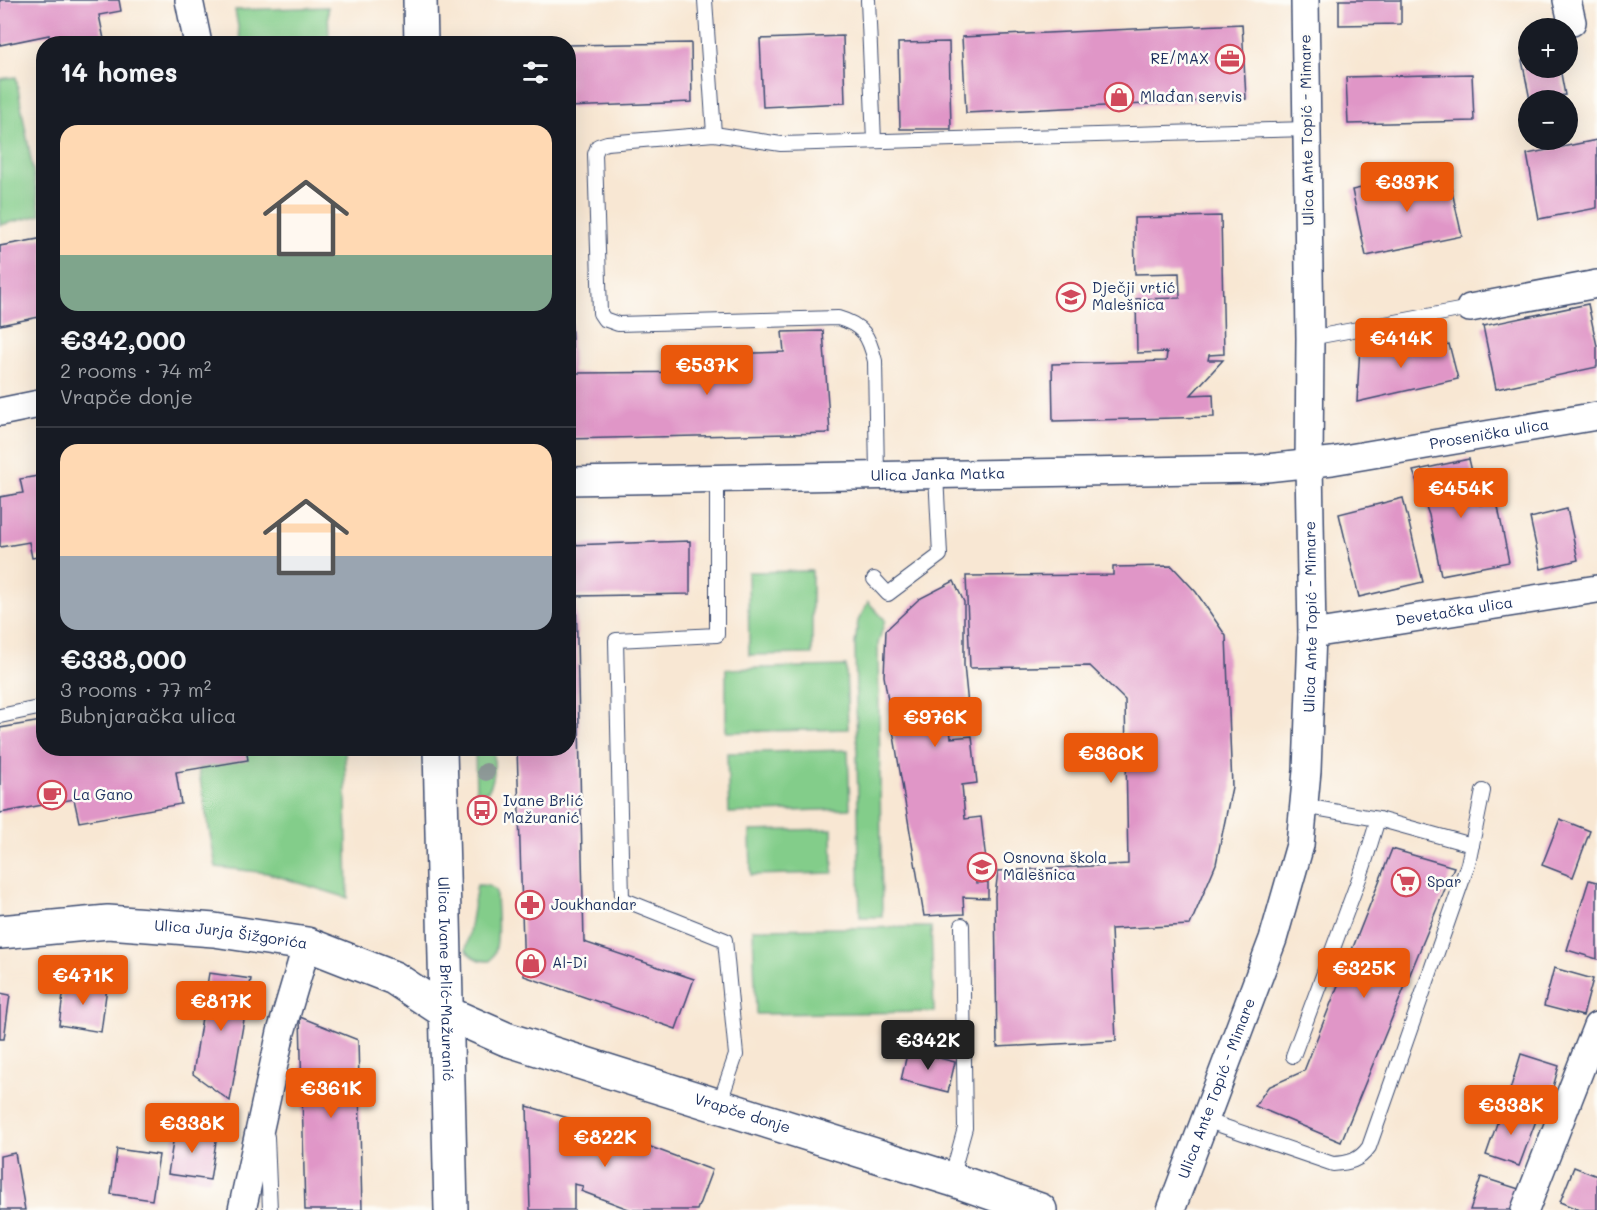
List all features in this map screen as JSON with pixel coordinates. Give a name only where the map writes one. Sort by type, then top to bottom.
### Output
[{"type":"street","points":[[189,0],[196,36]]},
{"type":"street","points":[[420,0],[421,36]]},
{"type":"street","name":"Ulica Ante Topić - Mimare","points":[[1171,1210],[1273,939],[1300,845],[1307,771],[1312,634],[1305,0]]},
{"type":"street","points":[[1470,308],[1597,284]]},
{"type":"street","points":[[0,412],[36,405]]},
{"type":"street","name":"Prosenička ulica","points":[[1309,464],[1597,416]]},
{"type":"street","name":"Ulica Janka Matka","points":[[576,481],[1257,469],[1309,464]]},
{"type":"street","name":"Devetačka ulica","points":[[1312,634],[1597,589]]},
{"type":"street","name":"Ulica Ivane Brlić-Mažuranić","points":[[440,756],[451,1210]]},
{"type":"street","name":"Ulica Jurja Šižgorića","points":[[0,932],[108,922],[214,930],[307,944],[394,978],[447,1013]]},
{"type":"street","points":[[242,1210],[281,1032],[307,944]]},
{"type":"street","name":"Vrapče donje","points":[[447,1013],[506,1039],[951,1179],[1040,1210]]},
{"type":"street","points":[[1526,1210],[1597,1026]]},
{"type":"lane","points":[[705,0],[714,134]]},
{"type":"lane","points":[[868,0],[874,141]]},
{"type":"lane","points":[[877,475],[875,361],[871,344],[862,330],[853,322],[838,318],[618,324],[604,319],[600,314],[595,154],[598,146],[607,143],[714,134],[781,144],[1307,129]]},
{"type":"lane","points":[[1310,338],[1470,308]]},
{"type":"lane","points":[[874,579],[888,594],[940,555],[936,474]]},
{"type":"lane","points":[[717,478],[717,635],[616,640],[622,900],[725,940],[736,1055],[719,1105]]},
{"type":"lane","points":[[0,716],[36,708]]},
{"type":"lane","points":[[1205,1120],[1333,1164],[1351,1163],[1362,1157],[1370,1148],[1468,864],[1483,791]]},
{"type":"lane","points":[[1304,806],[1378,819],[1472,845]]},
{"type":"lane","points":[[1293,1056],[1364,866],[1378,819]]},
{"type":"lane","points":[[951,1179],[965,1128],[962,925]]},
{"type":"lane","points":[[266,1099],[270,1210]]},
{"type":"green space","points":[[328,7],[329,36],[240,36],[235,10]]},
{"type":"green space","points":[[16,77],[36,187],[36,216],[0,225],[0,79]]},
{"type":"green space","points":[[812,571],[812,654],[749,655],[748,572]]},
{"type":"green space","points":[[868,602],[885,620],[878,644],[882,917],[860,917],[855,644],[858,621]]},
{"type":"green space","points":[[846,666],[848,729],[726,732],[726,669]]},
{"type":"green space","points":[[848,750],[850,809],[729,813],[727,753]]},
{"type":"green space","points":[[228,756],[345,756],[348,898],[267,873],[216,867],[198,768]]},
{"type":"green space","points":[[475,756],[494,756],[491,786],[488,791],[476,793]]},
{"type":"green space","points":[[832,829],[833,873],[751,875],[750,831]]},
{"type":"green space","points":[[477,885],[485,885],[496,892],[497,938],[494,955],[490,961],[476,958],[466,950]]},
{"type":"green space","points":[[931,927],[934,1012],[756,1014],[753,929]]},
{"type":"building","points":[[0,0],[119,0],[121,11],[99,15],[103,36],[36,36],[0,45]]},
{"type":"building","points":[[1339,0],[1401,0],[1401,24],[1339,25]]},
{"type":"building","points":[[1242,24],[1246,99],[966,113],[962,37]]},
{"type":"building","points":[[843,36],[845,103],[763,107],[760,39]]},
{"type":"building","points":[[949,42],[951,129],[900,129],[898,43]]},
{"type":"building","points":[[691,43],[692,102],[576,107],[576,45]]},
{"type":"building","points":[[1472,74],[1474,121],[1348,124],[1346,77]]},
{"type":"building","points":[[1526,78],[1562,78],[1564,90],[1528,90]]},
{"type":"building","points":[[1597,140],[1597,208],[1539,219],[1527,154],[1547,150],[1578,150],[1578,144]]},
{"type":"building","points":[[1447,169],[1462,236],[1366,256],[1352,190]]},
{"type":"building","points":[[1221,216],[1224,354],[1209,355],[1208,360],[1223,360],[1191,395],[1213,394],[1214,417],[1053,421],[1052,364],[1166,361],[1167,352],[1137,353],[1136,299],[1180,298],[1179,273],[1135,274],[1134,218]]},
{"type":"building","points":[[36,239],[36,318],[0,325],[0,246]]},
{"type":"building","points":[[1588,304],[1597,346],[1597,367],[1496,389],[1483,326]]},
{"type":"building","points":[[823,331],[830,433],[576,439],[576,373],[725,372],[723,354],[784,352],[782,332]]},
{"type":"building","points":[[1389,338],[1392,354],[1449,344],[1458,379],[1357,402],[1360,345]]},
{"type":"building","points":[[1469,459],[1480,505],[1497,502],[1509,562],[1441,575],[1429,515],[1413,471]]},
{"type":"building","points":[[36,476],[36,557],[32,558],[29,542],[0,547],[0,497],[23,493],[20,479]]},
{"type":"building","points":[[1403,498],[1423,582],[1359,597],[1339,514]]},
{"type":"building","points":[[1567,509],[1578,560],[1541,569],[1530,518]]},
{"type":"building","points":[[690,541],[690,594],[576,596],[576,545]]},
{"type":"building","points":[[1172,566],[1196,592],[1226,636],[1232,787],[1216,864],[1190,925],[1111,929],[1116,1041],[997,1047],[995,896],[998,871],[1128,864],[1125,700],[1090,666],[970,668],[966,576],[1113,575],[1113,567]]},
{"type":"building","points":[[954,581],[964,602],[964,665],[968,705],[948,708],[951,738],[972,736],[977,783],[962,785],[965,819],[981,817],[986,861],[974,862],[976,883],[988,882],[988,898],[963,897],[964,914],[924,916],[884,676],[886,630],[919,599]]},
{"type":"building","points":[[576,596],[584,942],[694,979],[676,1029],[524,976],[517,756],[576,756]]},
{"type":"building","points":[[36,722],[36,756],[247,756],[248,760],[176,772],[181,804],[79,822],[74,799],[0,813],[0,728]]},
{"type":"building","points":[[1560,819],[1590,831],[1573,877],[1542,865]]},
{"type":"building","points":[[1392,849],[1454,867],[1341,1142],[1255,1106],[1268,1087],[1304,1071]]},
{"type":"building","points":[[1589,880],[1597,882],[1597,959],[1567,950]]},
{"type":"building","points":[[1554,968],[1593,979],[1583,1016],[1544,1006]]},
{"type":"building","points":[[209,973],[251,979],[230,1101],[193,1074]]},
{"type":"building","points":[[65,981],[107,987],[101,1032],[59,1025]]},
{"type":"building","points":[[0,993],[10,995],[4,1039],[0,1039]]},
{"type":"building","points":[[300,1017],[358,1040],[362,1210],[305,1210]]},
{"type":"building","points":[[908,1050],[955,1062],[948,1092],[901,1080]]},
{"type":"building","points":[[1521,1054],[1559,1066],[1548,1105],[1509,1093]]},
{"type":"building","points":[[527,1106],[592,1125],[712,1170],[697,1210],[631,1210],[581,1191],[583,1186],[574,1184],[574,1210],[530,1210]]},
{"type":"building","points":[[1503,1106],[1537,1118],[1519,1166],[1486,1155]]},
{"type":"building","points":[[175,1129],[217,1135],[210,1180],[168,1174]]},
{"type":"building","points":[[117,1149],[159,1155],[152,1200],[111,1194]]},
{"type":"building","points":[[15,1153],[25,1210],[0,1210],[0,1156]]},
{"type":"building","points":[[1574,1167],[1597,1176],[1597,1210],[1579,1210],[1560,1202]]},
{"type":"building","points":[[1481,1177],[1519,1189],[1513,1210],[1470,1210]]},
{"type":"place","name":"RE/MAX","points":[[1230,59]]},
{"type":"place","name":"Mlađan servis","points":[[1119,97]]},
{"type":"place","name":"Dječji vrtić Malešnica","points":[[1071,297]]},
{"type":"place","name":"La Gano","points":[[52,795]]},
{"type":"place","name":"Ivane Brlić Mažuranić","points":[[482,810]]},
{"type":"place","name":"Osnovna škola Malešnica","points":[[982,867]]},
{"type":"place","name":"Spar","points":[[1406,882]]},
{"type":"place","name":"Joukhandar","points":[[530,905]]},
{"type":"place","name":"Al-Di","points":[[531,963]]}]
